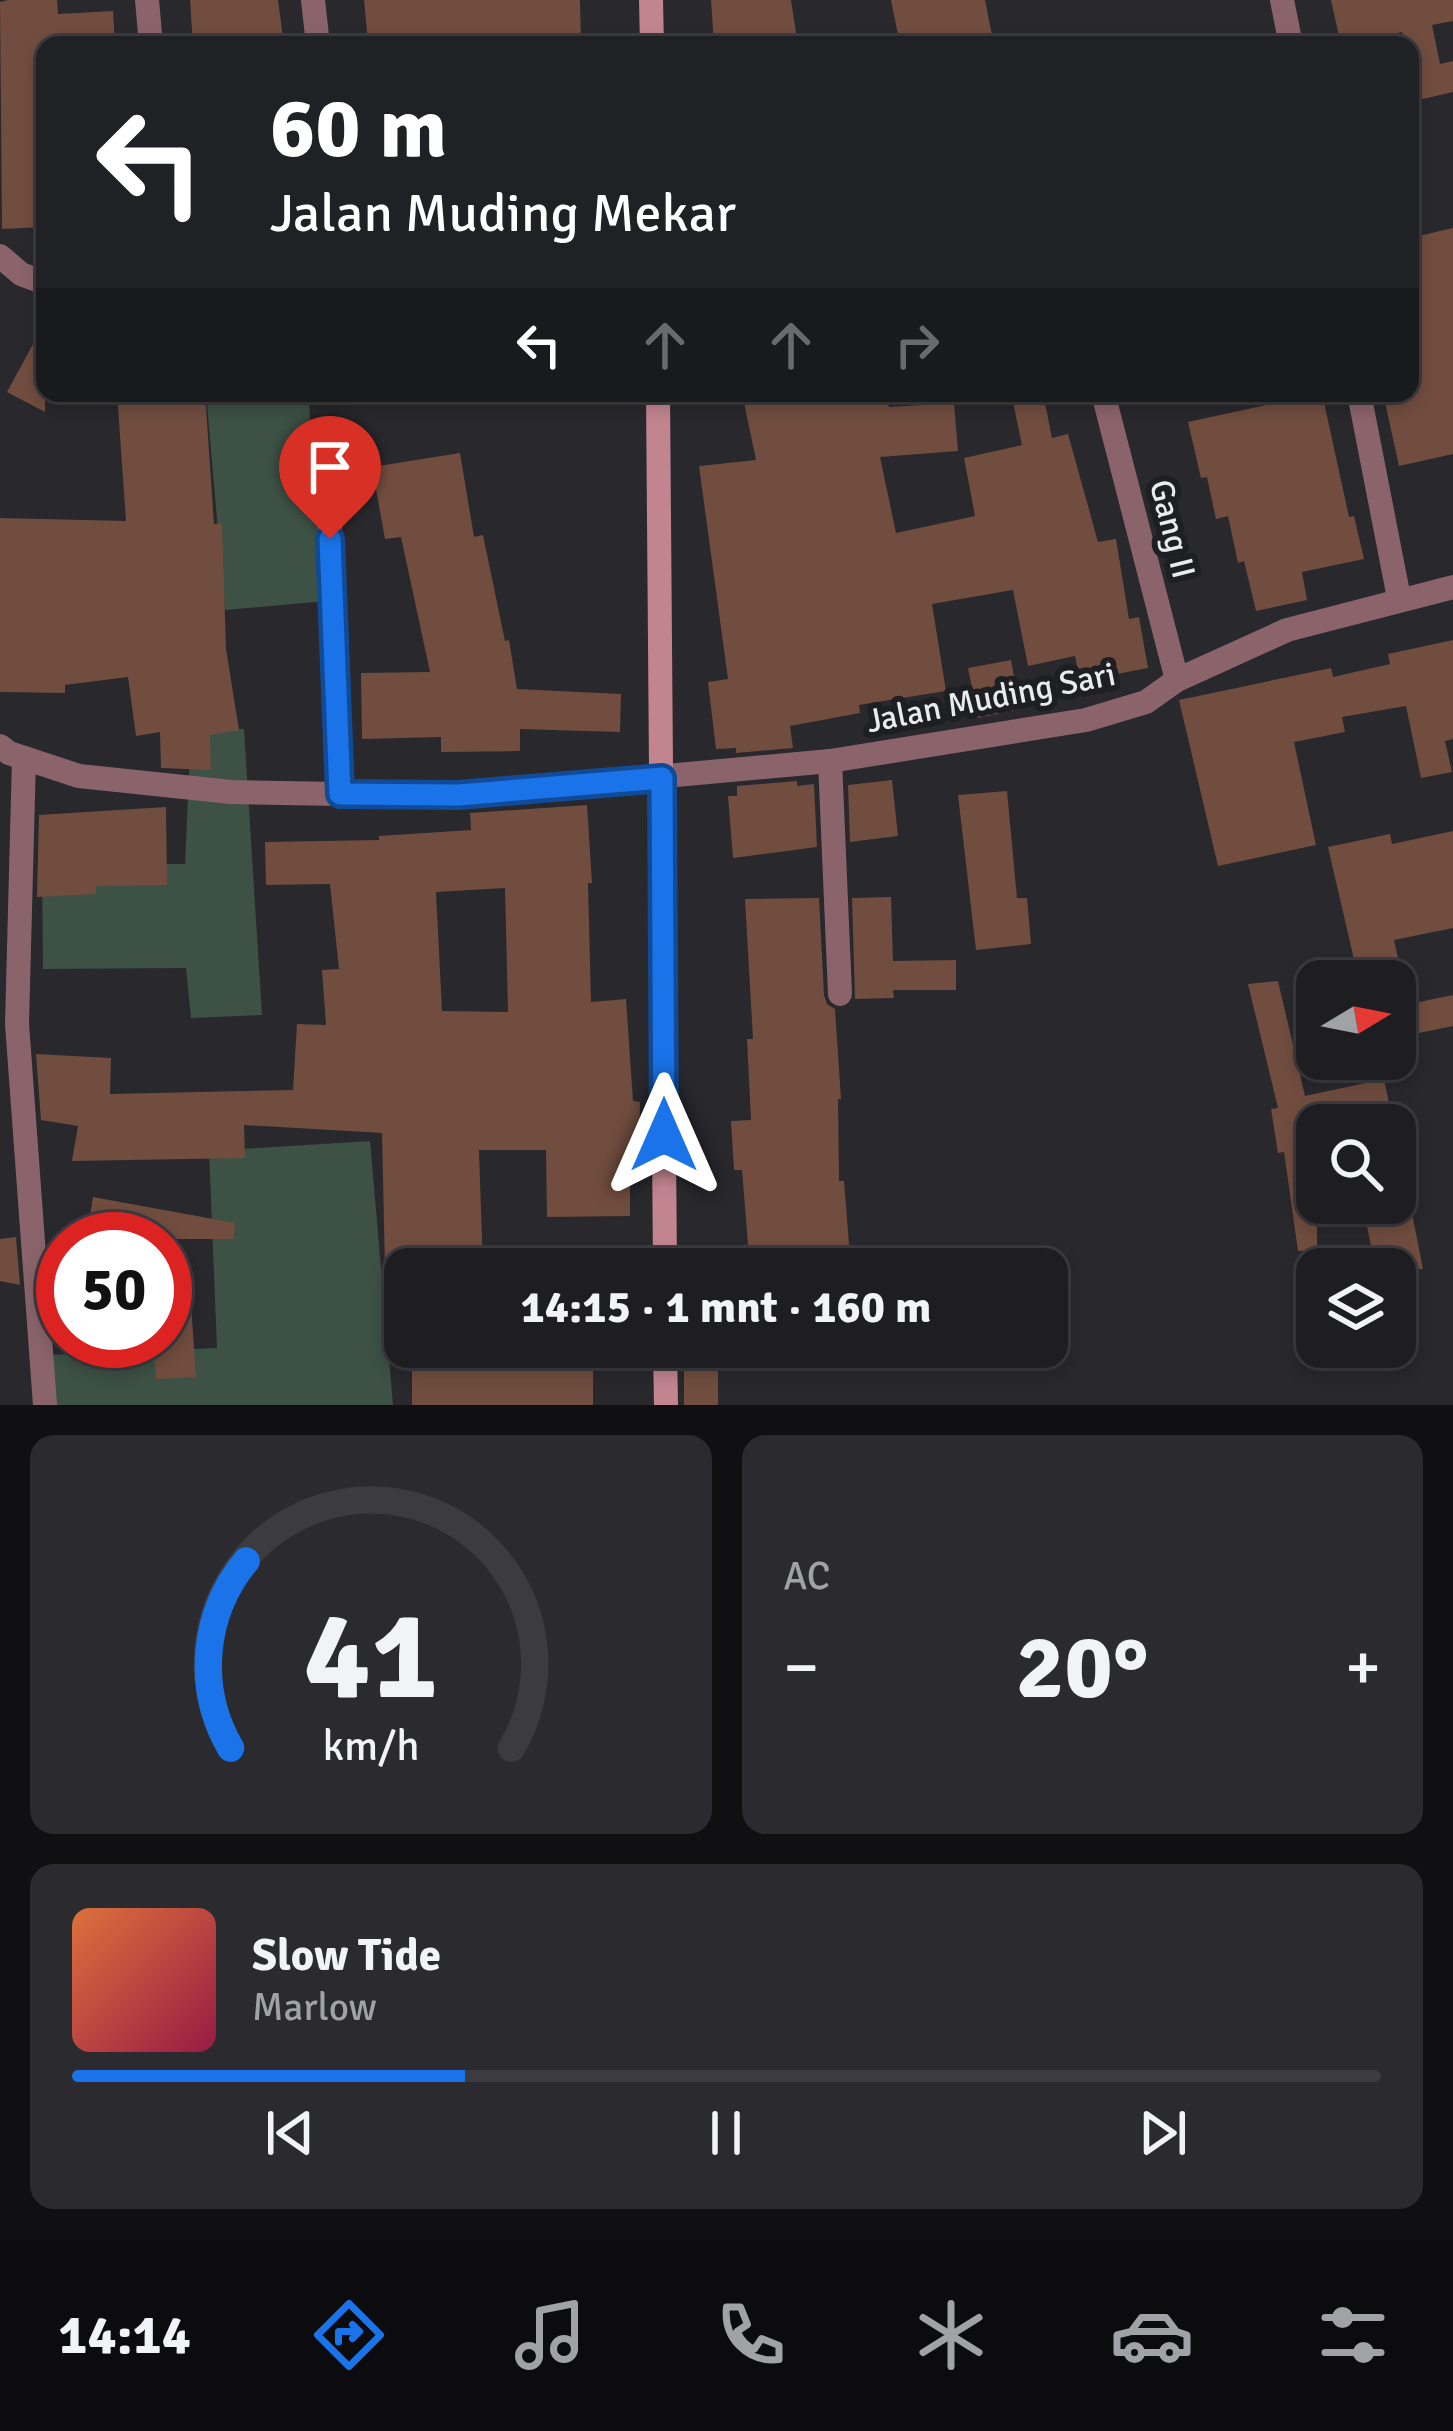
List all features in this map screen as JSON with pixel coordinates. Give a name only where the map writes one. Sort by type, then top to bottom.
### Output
[{"type":"main road","points":[[651,0],[652,36]]},
{"type":"main road","points":[[658,402],[665,1248]]},
{"type":"main road","points":[[665,1368],[665,1405]]},
{"type":"street","points":[[147,0],[151,36]]},
{"type":"street","points":[[313,0],[317,36]]},
{"type":"street","points":[[1282,0],[1289,36]]},
{"type":"street","points":[[0,256],[36,280]]},
{"type":"street","name":"Gang II","points":[[1105,402],[1177,680]]},
{"type":"street","points":[[1361,402],[1399,598]]},
{"type":"street","points":[[327,454],[340,794]]},
{"type":"street","name":"Jalan Muding Sari","points":[[0,746],[79,776],[231,792],[340,794],[458,795],[830,761],[1087,720],[1146,702],[1177,680],[1287,630],[1453,587]]},
{"type":"street","points":[[24,758],[17,1024],[45,1405]]},
{"type":"street","points":[[830,761],[840,994]]},
{"type":"green space","points":[[207,402],[309,402],[326,601],[225,610]]},
{"type":"green space","points":[[244,729],[262,1015],[191,1018],[186,968],[43,969],[42,864],[185,864],[191,730]]},
{"type":"green space","points":[[370,1141],[384,1302],[384,1368],[390,1368],[393,1405],[51,1405],[49,1368],[192,1368],[192,1349],[217,1348],[209,1151]]},
{"type":"building","points":[[57,0],[58,14],[113,11],[114,36],[36,36],[36,227],[2,229],[0,2]]},
{"type":"building","points":[[190,0],[278,0],[283,36],[192,36]]},
{"type":"building","points":[[364,0],[580,0],[581,36],[367,36]]},
{"type":"building","points":[[711,0],[791,0],[797,36],[713,36]]},
{"type":"building","points":[[891,0],[985,0],[992,36],[898,36]]},
{"type":"building","points":[[1331,0],[1453,0],[1453,21],[1432,25],[1440,64],[1453,61],[1453,92],[1419,100],[1419,36],[1403,36],[1402,32],[1339,36]]},
{"type":"building","points":[[1453,228],[1453,454],[1399,466],[1385,402],[1419,402],[1419,236]]},
{"type":"building","points":[[36,339],[36,402],[45,402],[45,412],[7,392]]},
{"type":"building","points":[[118,402],[206,402],[214,524],[222,523],[226,649],[239,730],[210,735],[211,770],[161,768],[160,732],[136,736],[128,677],[65,685],[65,693],[0,692],[0,518],[126,521]]},
{"type":"building","points":[[744,402],[888,402],[889,407],[954,403],[958,451],[880,457],[896,533],[975,516],[964,458],[1022,445],[1013,402],[1045,402],[1052,438],[1068,434],[1098,542],[1116,539],[1129,619],[1139,617],[1148,668],[1080,681],[1075,656],[1028,666],[1013,590],[932,604],[946,691],[859,705],[860,713],[790,726],[793,748],[736,753],[736,748],[716,749],[708,682],[728,679],[699,466],[756,460]]},
{"type":"building","points":[[1280,402],[1324,402],[1349,517],[1354,516],[1364,559],[1302,572],[1307,600],[1256,611],[1244,561],[1238,563],[1228,516],[1216,519],[1207,477],[1201,478],[1188,422]]},
{"type":"building","points":[[460,453],[474,537],[483,535],[517,689],[621,694],[620,732],[520,729],[520,751],[441,752],[441,737],[362,739],[361,673],[430,672],[401,537],[385,539],[372,467]]},
{"type":"building","points":[[1453,640],[1453,739],[1445,741],[1452,772],[1421,778],[1406,706],[1342,717],[1345,732],[1294,742],[1316,845],[1218,866],[1179,700],[1331,668],[1333,677],[1390,664],[1388,654]]},
{"type":"building","points":[[1011,660],[1020,709],[978,718],[968,668]]},
{"type":"building","points":[[892,780],[898,836],[850,842],[848,785]]},
{"type":"building","points":[[797,781],[797,786],[814,784],[817,847],[733,858],[728,796],[737,796],[737,786]]},
{"type":"building","points":[[1007,791],[1017,898],[1027,898],[1031,944],[976,950],[958,795]]},
{"type":"building","points":[[587,805],[591,1002],[626,999],[633,1101],[640,1102],[639,1151],[630,1151],[630,1216],[547,1217],[546,1150],[479,1150],[482,1248],[385,1248],[382,1133],[244,1125],[245,1158],[72,1161],[78,1126],[41,1120],[36,1054],[111,1058],[110,1094],[293,1090],[297,1024],[326,1025],[322,970],[339,969],[330,884],[266,885],[265,842],[379,840],[379,836],[471,830],[470,813]],"holes":[[[505,888],[508,1012],[442,1011],[436,892]]]},
{"type":"building","points":[[166,807],[167,885],[96,886],[96,894],[37,897],[39,815]]},
{"type":"building","points":[[1453,831],[1453,928],[1394,940],[1398,960],[1354,960],[1328,847],[1390,834],[1392,844]]},
{"type":"building","points":[[891,897],[893,961],[956,960],[956,990],[893,990],[894,998],[855,999],[852,898]]},
{"type":"building","points":[[819,898],[824,995],[835,1009],[841,1099],[839,1181],[844,1181],[849,1248],[748,1248],[742,1170],[734,1170],[731,1121],[751,1120],[747,1039],[753,1039],[745,899]]},
{"type":"building","points":[[1278,981],[1296,1058],[1296,1080],[1301,1080],[1305,1096],[1384,1080],[1389,1104],[1296,1104],[1296,1224],[1317,1224],[1317,1248],[1298,1248],[1284,1152],[1278,1153],[1271,1109],[1278,1108],[1248,984]]},
{"type":"building","points":[[1453,995],[1453,1026],[1416,1034],[1416,1003]]},
{"type":"building","points":[[93,1197],[175,1212],[91,1212]]},
{"type":"building","points":[[192,1215],[235,1223],[234,1239],[192,1239]]},
{"type":"building","points":[[1366,1224],[1414,1224],[1423,1269],[1416,1269],[1416,1248],[1372,1248]]},
{"type":"building","points":[[16,1237],[20,1285],[0,1281],[0,1239]]},
{"type":"building","points":[[192,1319],[196,1377],[156,1379],[155,1368],[192,1368]]},
{"type":"building","points":[[412,1368],[593,1368],[593,1405],[412,1405]]},
{"type":"building","points":[[684,1368],[718,1368],[718,1405],[684,1405]]},
{"type":"route","points":[[330,539],[340,794],[458,795],[662,778],[664,1135]]}]
